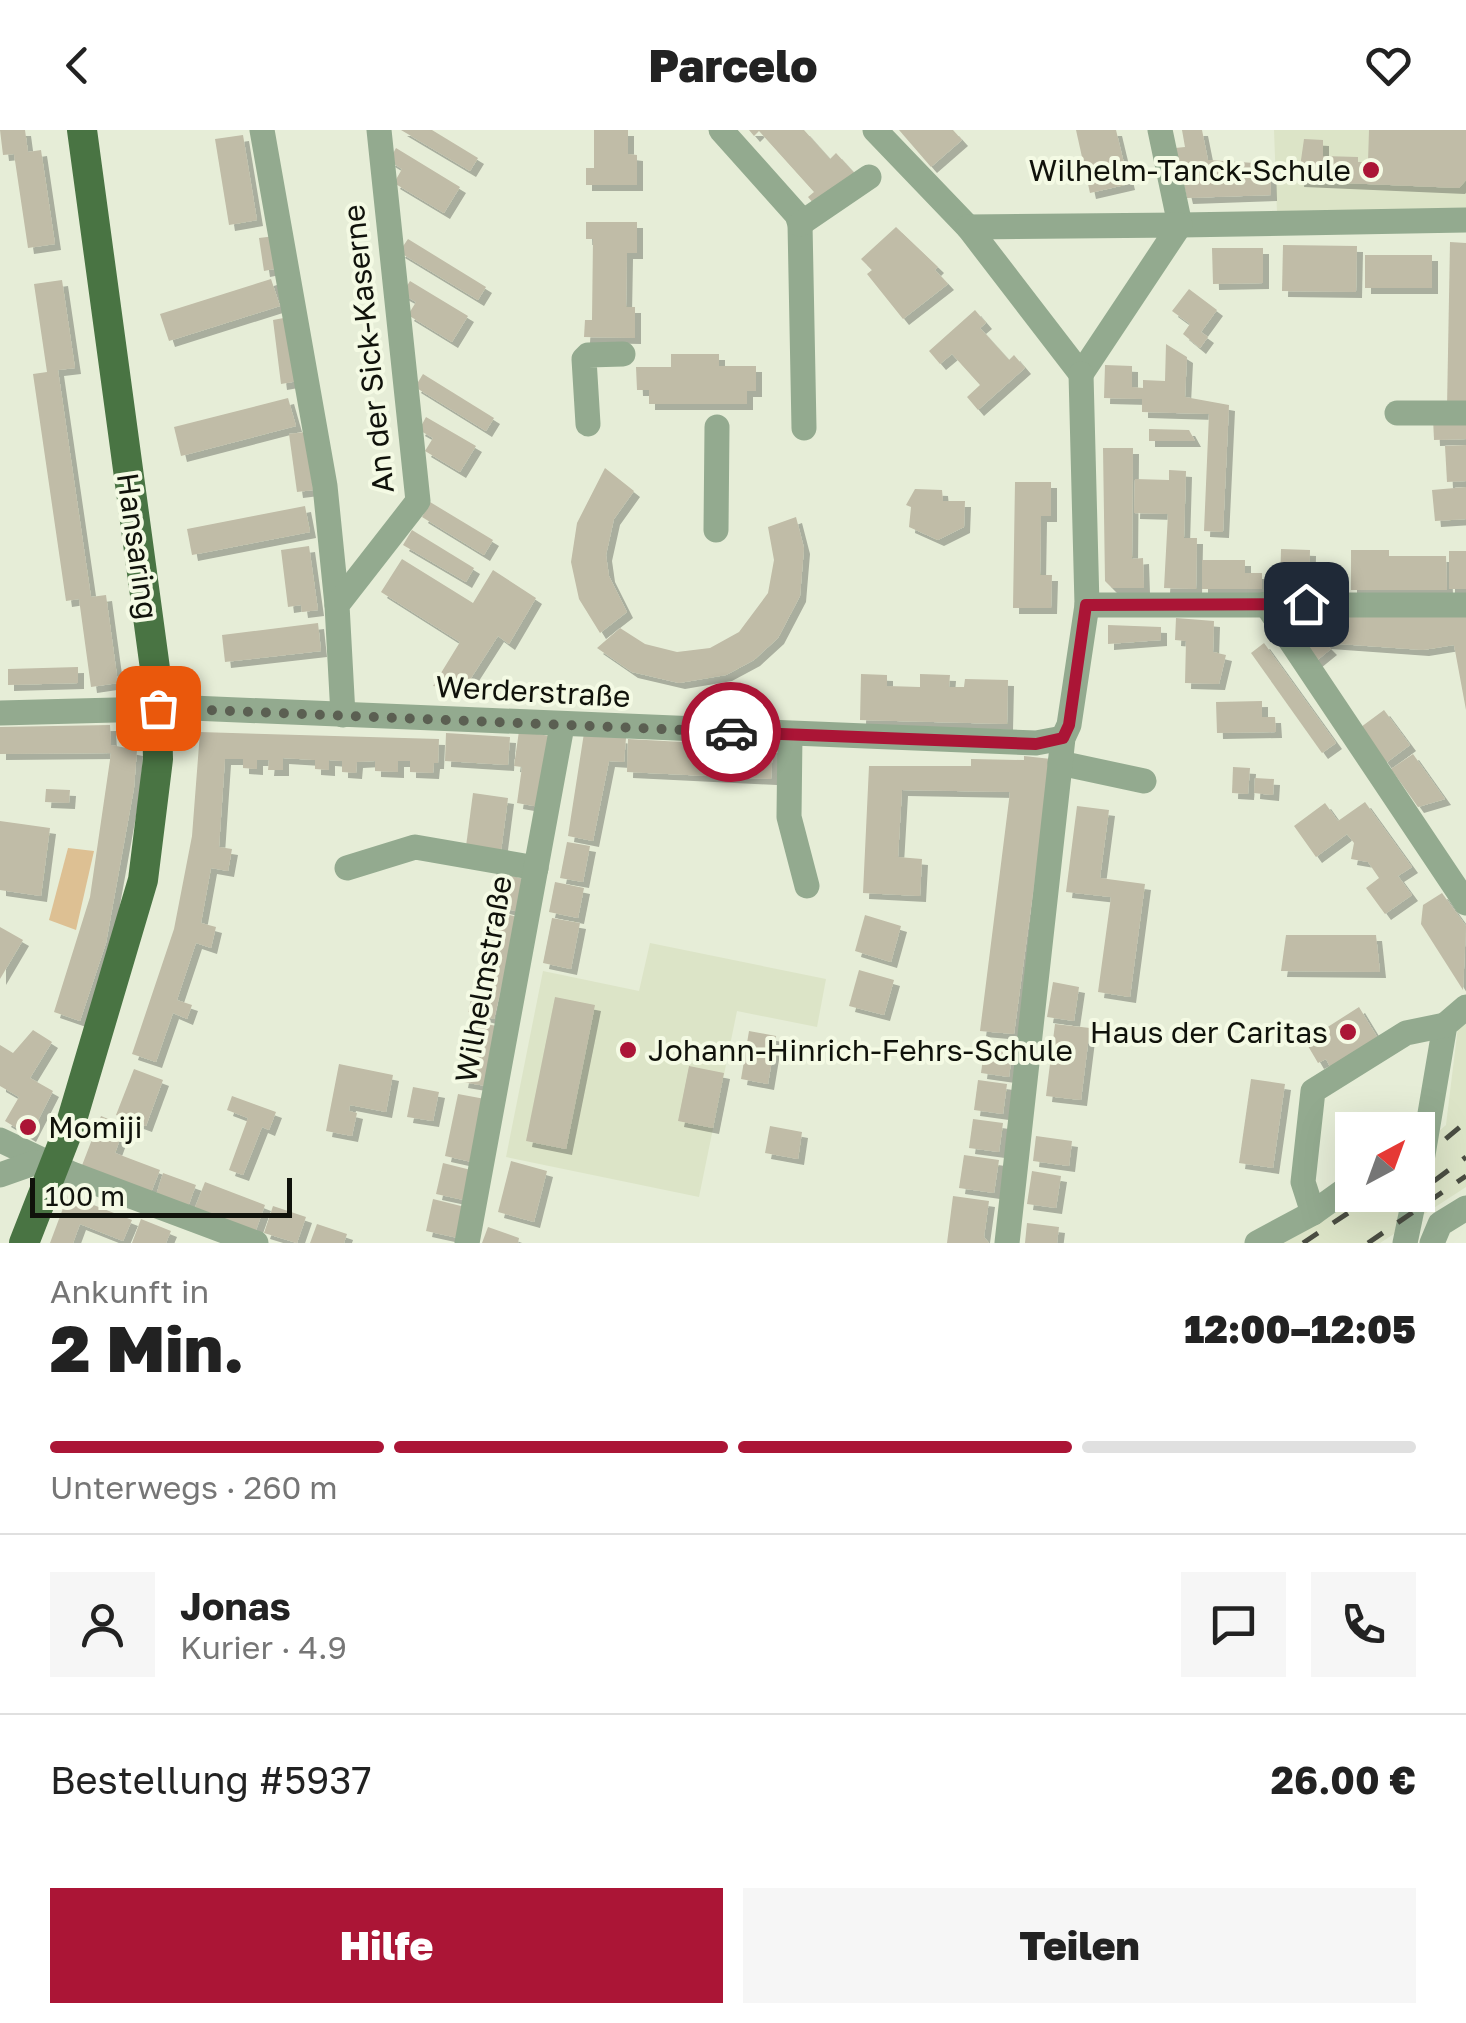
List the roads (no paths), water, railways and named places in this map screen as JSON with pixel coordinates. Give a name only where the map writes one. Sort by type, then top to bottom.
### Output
[{"type":"main road","name":"Hansaring","points":[[24,1243],[72,1123],[144,880],[154,806],[158,708],[82,130]]},
{"type":"street","points":[[262,130],[325,486],[343,715]]},
{"type":"street","name":"An der Sick-Kaserne","points":[[337,605],[418,501],[378,130]]},
{"type":"street","points":[[721,130],[797,215],[800,224],[804,428]]},
{"type":"street","points":[[875,130],[968,227],[1081,374]]},
{"type":"street","points":[[1007,1243],[1062,751],[1086,605],[1081,374],[1180,226],[1160,130]]},
{"type":"street","points":[[800,224],[869,178]]},
{"type":"street","points":[[968,227],[1466,220]]},
{"type":"street","points":[[588,424],[584,358],[588,354],[624,354]]},
{"type":"street","points":[[1397,413],[1466,412]]},
{"type":"street","points":[[716,530],[717,427]]},
{"type":"street","points":[[1266,604],[1466,903]]},
{"type":"street","points":[[1086,605],[1466,605]]},
{"type":"street","name":"Werderstraße","points":[[0,712],[158,708],[1036,744],[1144,781]]},
{"type":"street","name":"Wilhelmstraße","points":[[467,1243],[562,726]]},
{"type":"street","points":[[790,734],[788,816],[807,886]]},
{"type":"street","points":[[347,868],[414,847],[536,868]]},
{"type":"street","points":[[1428,1112],[1446,1026],[1466,1007]]},
{"type":"street","points":[[1314,1214],[1303,1182],[1313,1091],[1406,1032],[1446,1026]]},
{"type":"street","points":[[0,1140],[54,1166],[256,1243]]},
{"type":"street","points":[[0,1174],[34,1162],[54,1166]]},
{"type":"street","points":[[1256,1243],[1314,1214],[1335,1198]]},
{"type":"street","points":[[1432,1243],[1440,1224],[1466,1208]]},
{"type":"street","points":[[1406,1243],[1412,1212]]},
{"type":"railway","points":[[1435,1148],[1466,1122]]},
{"type":"railway","points":[[1435,1180],[1466,1157]]},
{"type":"railway","points":[[1368,1243],[1466,1176]]},
{"type":"railway","points":[[1303,1243],[1350,1212]]},
{"type":"place","name":"Wilhelm-Tanck-Schule","points":[[1371,170]]},
{"type":"place","name":"Haus der Caritas","points":[[1348,1032]]},
{"type":"place","name":"Johann-Hinrich-Fehrs-Schule","points":[[628,1050]]},
{"type":"place","name":"Momiji","points":[[28,1127]]}]
